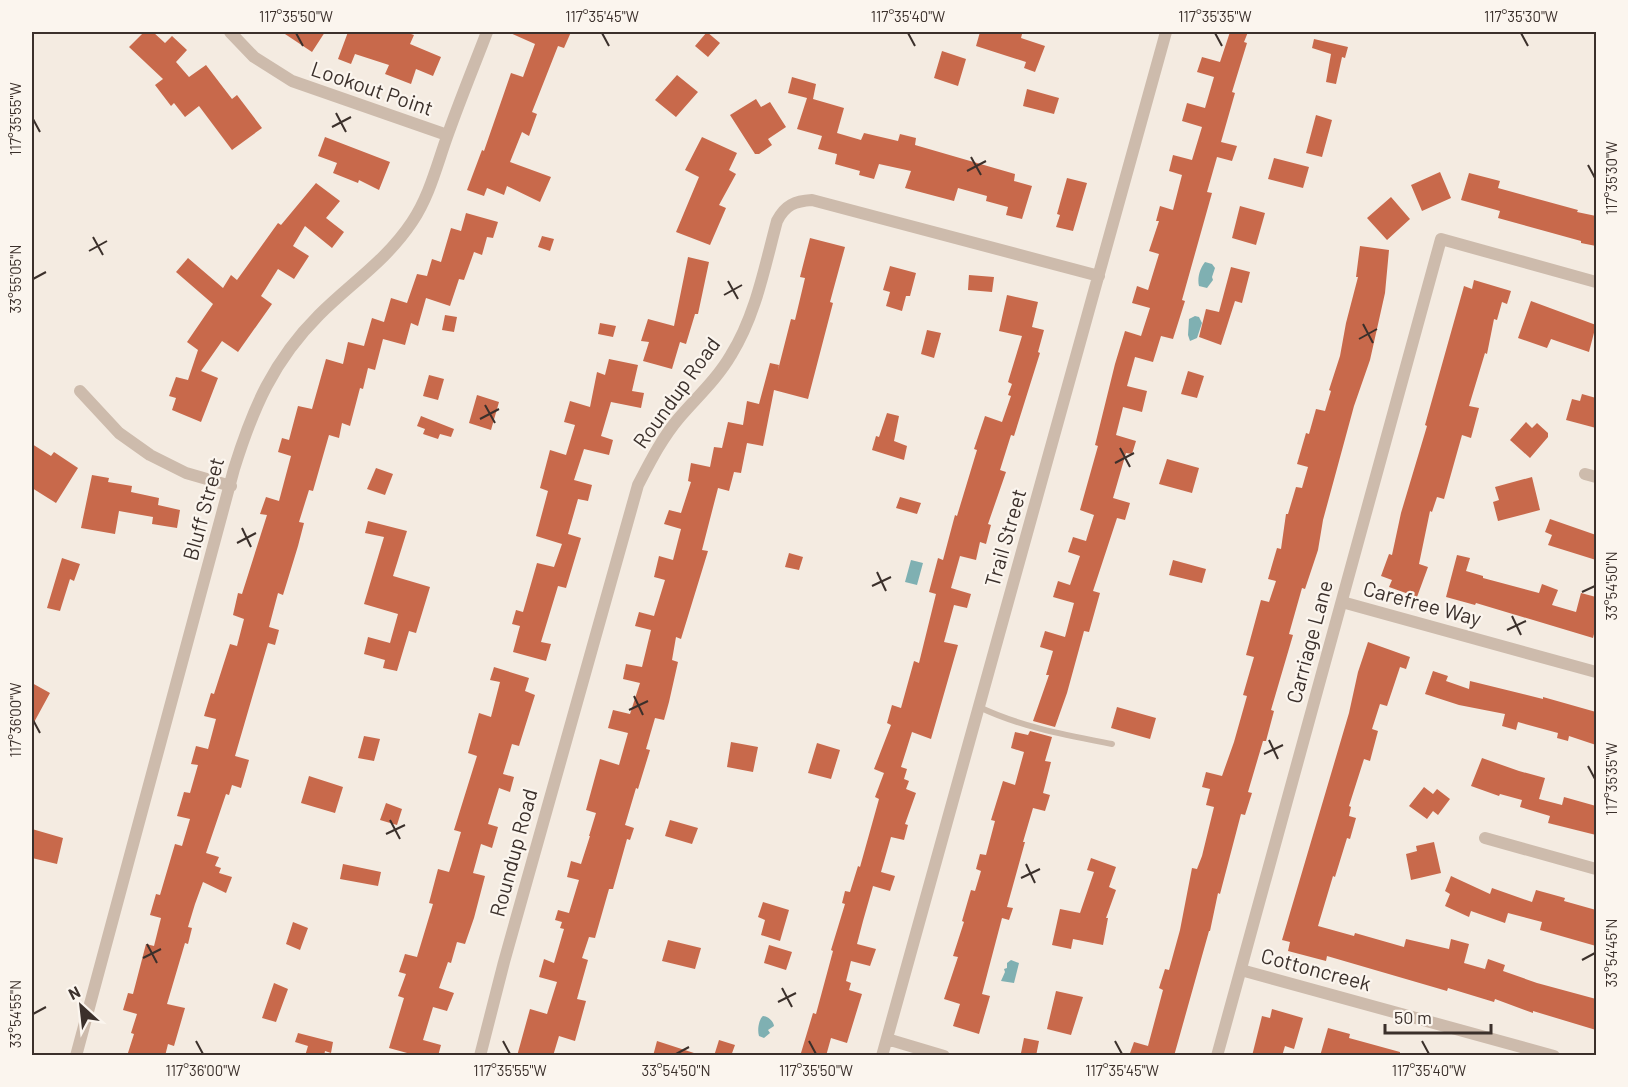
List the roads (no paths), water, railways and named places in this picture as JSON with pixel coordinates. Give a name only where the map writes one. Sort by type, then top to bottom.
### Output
[{"type":"street","name":"Lookout Point","points":[[230,32],[254,57],[292,81],[447,135]]},
{"type":"street","name":"Bluff Street","points":[[76,1056],[234,469],[256,405],[280,362],[305,329],[381,261],[413,220],[431,186],[447,135],[487,32]]},
{"type":"street","name":"Trail Street","points":[[882,1056],[1166,32]]},
{"type":"street","name":"Roundup Road","points":[[480,1056],[504,962],[638,485],[678,419],[702,394],[732,354],[755,301],[777,221],[782,211],[790,204],[801,200],[812,200],[1099,276]]},
{"type":"street","name":"Carriage Lane","points":[[1217,1056],[1441,239],[1596,282]]},
{"type":"street","points":[[80,391],[119,433],[150,455],[186,473],[231,486]]},
{"type":"street","name":"Carefree Way","points":[[1342,602],[1596,672]]},
{"type":"street","points":[[1485,838],[1596,869]]},
{"type":"street","name":"Cottoncreek","points":[[1241,970],[1554,1056]]},
{"type":"street","points":[[887,1039],[944,1056]]},
{"type":"lane","points":[[979,707],[997,716],[1047,732],[1112,744]]},
{"type":"water","points":[[1205,262],[1212,264],[1215,268],[1213,280],[1207,288],[1199,286],[1198,283],[1199,273]]},
{"type":"water","points":[[1199,317],[1202,323],[1197,338],[1190,341],[1189,319]]},
{"type":"water","points":[[911,560],[923,563],[917,585],[905,582]]},
{"type":"water","points":[[1011,960],[1019,963],[1014,983],[1001,981],[1004,969]]},
{"type":"water","points":[[763,1016],[767,1017],[774,1026],[768,1030],[770,1033],[764,1038],[759,1036],[758,1031],[759,1022]]}]
